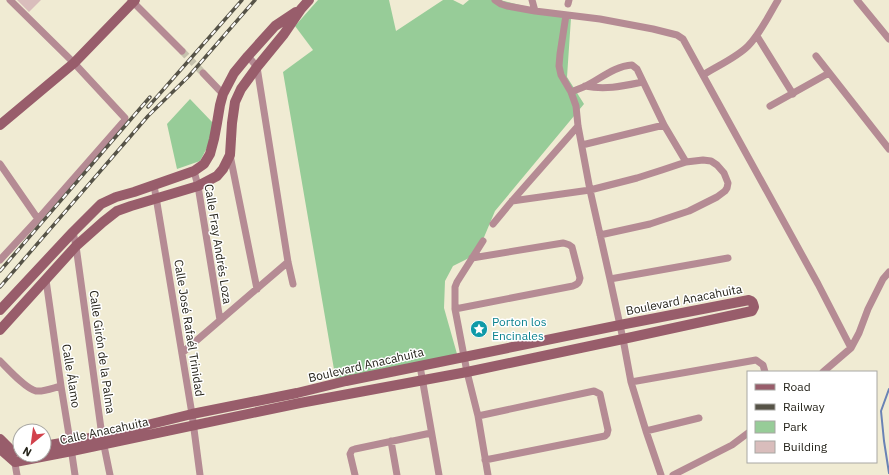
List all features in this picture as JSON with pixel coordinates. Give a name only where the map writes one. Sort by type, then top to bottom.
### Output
[{"type":"street","points":[[0,260],[38,219],[124,121],[125,118],[74,63],[10,0]]},
{"type":"street","points":[[257,289],[230,155],[235,102],[241,89],[284,34],[300,9],[308,0]]},
{"type":"street","points":[[495,0],[507,6],[600,19],[653,29],[677,35],[683,39],[818,284],[851,348]]},
{"type":"street","points":[[532,0],[535,11]]},
{"type":"street","points":[[703,75],[748,47],[757,36],[778,0]]},
{"type":"street","points":[[856,0],[889,39]]},
{"type":"street","points":[[0,125],[74,63],[133,1],[182,51]]},
{"type":"street","points":[[0,310],[101,204],[116,197],[194,172],[204,164],[210,154],[223,94],[234,73],[275,26],[300,9]]},
{"type":"street","points":[[566,15],[559,66],[561,75],[571,92],[576,106],[578,126],[590,190],[631,382],[646,431],[662,475]]},
{"type":"street","points":[[757,36],[793,94]]},
{"type":"street","points":[[248,56],[257,67],[288,262],[294,284]]},
{"type":"street","points":[[816,56],[889,149]]},
{"type":"street","points":[[571,92],[620,68],[632,65],[637,69],[664,125],[686,162]]},
{"type":"street","points":[[203,73],[223,94]]},
{"type":"street","points":[[770,106],[829,73]]},
{"type":"street","points":[[585,86],[603,88],[643,82]]},
{"type":"street","points":[[582,146],[664,125]]},
{"type":"street","points":[[494,224],[512,200],[578,126]]},
{"type":"street","points":[[0,330],[76,246],[117,211],[198,186],[217,176],[223,169],[230,155]]},
{"type":"street","points":[[512,200],[590,190],[637,178],[686,162],[703,160],[711,161],[724,173],[728,183],[725,191],[689,211],[650,224],[600,235]]},
{"type":"street","points":[[0,164],[38,219]]},
{"type":"street","name":"Calle Fray Andrés Loza","points":[[194,172],[198,186],[220,320]]},
{"type":"street","name":"Calle José Rafaél Trinidad","points":[[154,185],[194,425],[200,475]]},
{"type":"street","name":"Calle Girón de la Palma","points":[[73,232],[103,440],[110,475]]},
{"type":"street","points":[[483,241],[457,282],[455,287],[455,309],[467,372],[478,416],[488,475]]},
{"type":"street","points":[[455,309],[573,286],[579,282],[580,278],[572,247],[563,243],[472,258]]},
{"type":"street","points":[[610,279],[728,258]]},
{"type":"street","points":[[182,353],[288,262]]},
{"type":"street","points":[[824,371],[851,348],[859,333],[868,309],[889,272]]},
{"type":"street","name":"Calle Álamo","points":[[46,280],[75,475]]},
{"type":"street","name":"Boulevard Anacahuita","points":[[192,414],[298,398],[422,380],[467,372],[752,311],[754,307],[752,301],[748,300],[346,381],[298,398],[194,425]]},
{"type":"street","points":[[631,382],[756,360],[763,365],[765,371]]},
{"type":"street","points":[[0,361],[29,388],[36,391],[61,386]]},
{"type":"street","points":[[420,366],[439,475]]},
{"type":"street","points":[[478,416],[594,391],[600,394],[608,430],[605,436],[485,460]]},
{"type":"street","name":"Calle Anacahuita","points":[[103,440],[192,414]]},
{"type":"street","points":[[646,431],[699,418]]},
{"type":"street","name":"Calle Anacahuita","points":[[52,451],[103,440],[194,425]]},
{"type":"street","points":[[355,475],[350,454],[352,450],[431,433]]},
{"type":"street","points":[[673,475],[732,445],[747,434]]},
{"type":"street","points":[[0,439],[12,448]]},
{"type":"street","points":[[391,441],[397,475]]},
{"type":"street","name":"Calle Anacahuita","points":[[52,446],[71,446]]},
{"type":"street","points":[[0,449],[12,459]]},
{"type":"street","points":[[15,463],[17,475]]},
{"type":"green space","points":[[318,0],[389,0],[396,31],[443,0],[453,0],[463,5],[469,0],[500,0],[571,18],[567,77],[584,104],[495,211],[477,254],[453,266],[445,281],[444,308],[459,361],[336,381],[283,72],[313,50],[295,26]]},
{"type":"green space","points":[[190,99],[213,123],[209,144],[200,161],[177,169],[167,124]]},
{"type":"building","points":[[17,0],[41,0],[29,12]]},
{"type":"waterway","points":[[889,389],[881,411],[889,473]]},
{"type":"tunnel","points":[[182,51],[203,73]]},
{"type":"railway","points":[[148,107],[242,0]]},
{"type":"railway","points":[[0,287],[148,116],[189,76],[255,0]]},
{"type":"railway","points":[[0,271],[150,97]]},
{"type":"place","name":"Porton los Encinales","points":[[479,329]]}]
